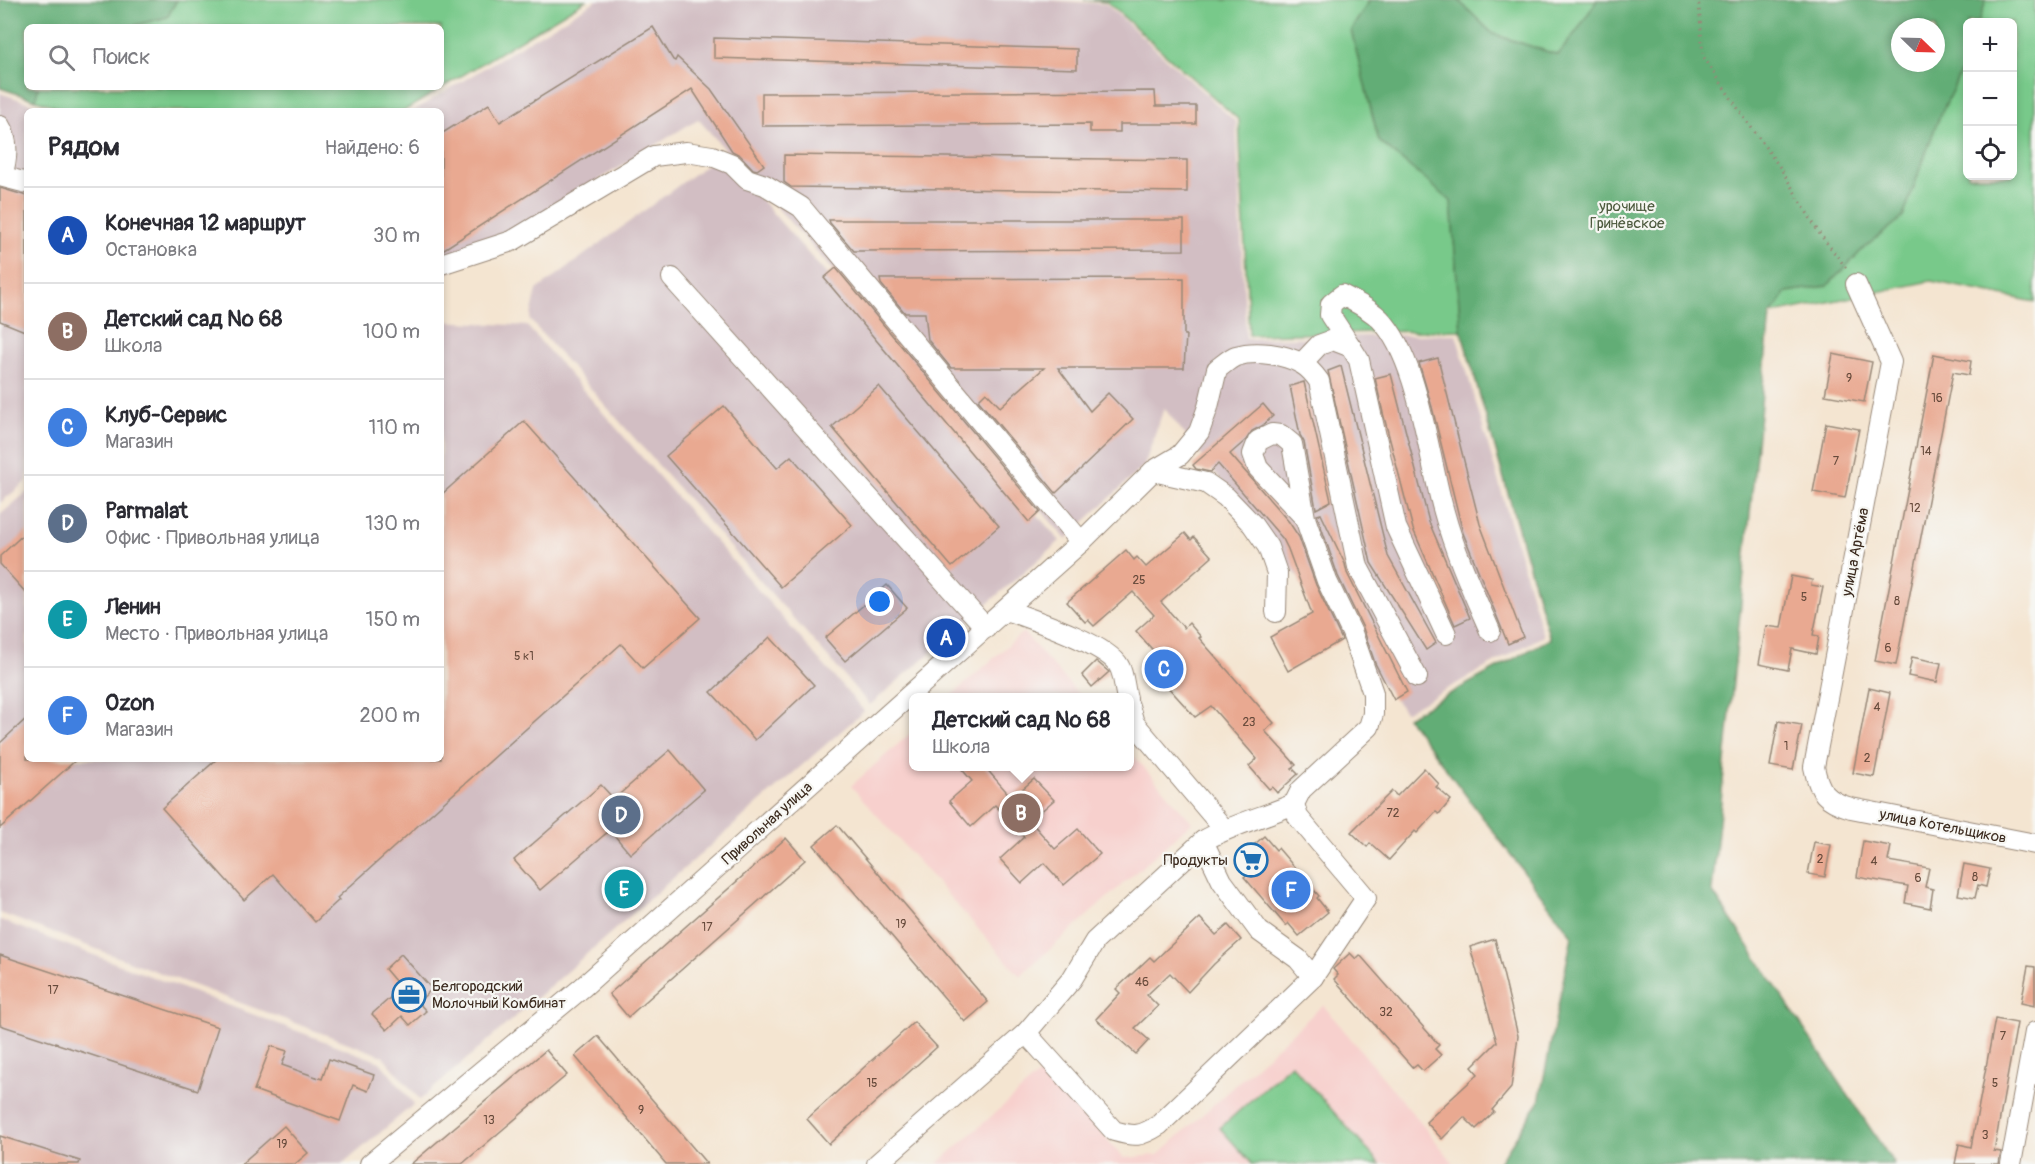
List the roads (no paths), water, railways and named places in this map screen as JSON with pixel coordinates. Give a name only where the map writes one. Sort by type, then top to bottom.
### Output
[{"type":"street","points":[[0,126],[4,132],[8,158],[1,176],[24,182]]},
{"type":"street","points":[[444,263],[512,241],[654,156],[686,152],[712,156],[732,164],[747,179],[765,185],[801,207],[1081,542]]},
{"type":"street","points":[[672,278],[986,628]]},
{"type":"street","name":"улица Артёма","points":[[1851,808],[1837,804],[1825,795],[1817,782],[1814,767],[1891,362],[1856,284]]},
{"type":"street","points":[[1446,634],[1396,527],[1359,360],[1330,315],[1331,304],[1342,295],[1361,304],[1380,319],[1401,348],[1419,409],[1444,512],[1464,570],[1490,631]]},
{"type":"street","points":[[1351,347],[1334,340],[1319,345],[1302,363],[1312,371],[1318,381],[1358,567],[1417,676]]},
{"type":"street","name":"Привольная улица","points":[[913,693],[1081,542],[1153,471],[1180,455],[1199,432],[1217,369],[1235,356],[1254,353],[1281,356],[1302,363]]},
{"type":"street","points":[[1153,471],[1206,483],[1226,497],[1252,524],[1268,547],[1277,573],[1276,612]]},
{"type":"street","points":[[877,1164],[1026,1033],[1072,979],[1095,941],[1203,841],[1224,830],[1294,804],[1301,790],[1370,728],[1373,693],[1352,633],[1326,580],[1305,518]]},
{"type":"street","points":[[1006,609],[1090,644],[1108,654],[1119,666],[1125,693]]},
{"type":"street","name":"Привольная улица","points":[[370,1164],[583,987],[909,697]]},
{"type":"street","points":[[1134,723],[1224,830]]},
{"type":"street","points":[[1026,1033],[1114,1131],[1131,1136],[1144,1135],[1159,1125],[1313,977],[1366,898],[1298,817],[1294,804]]},
{"type":"street","name":"улица Котельщиков","points":[[1851,808],[2035,844]]},
{"type":"street","points":[[1203,841],[1222,881],[1259,931],[1298,959],[1313,977]]},
{"type":"street","points":[[2011,1164],[2035,1032]]},
{"type":"place","name":"Конечная 12 маршрут","points":[[946,638]]},
{"type":"place","name":"Клуб-Сервис","points":[[1164,669]]},
{"type":"place","name":"Детский сад № 68","points":[[1021,813]]},
{"type":"place","name":"Parmalat","points":[[621,815]]},
{"type":"place","name":"Продукты","points":[[1251,860]]},
{"type":"place","name":"Ленин","points":[[624,889]]},
{"type":"place","name":"Ozon","points":[[1291,890]]},
{"type":"place","name":"Белгородский Молочный Комбинат","points":[[409,995]]},
{"type":"park label","name":"урочище Гринёвское","points":[[1627,214]]}]
